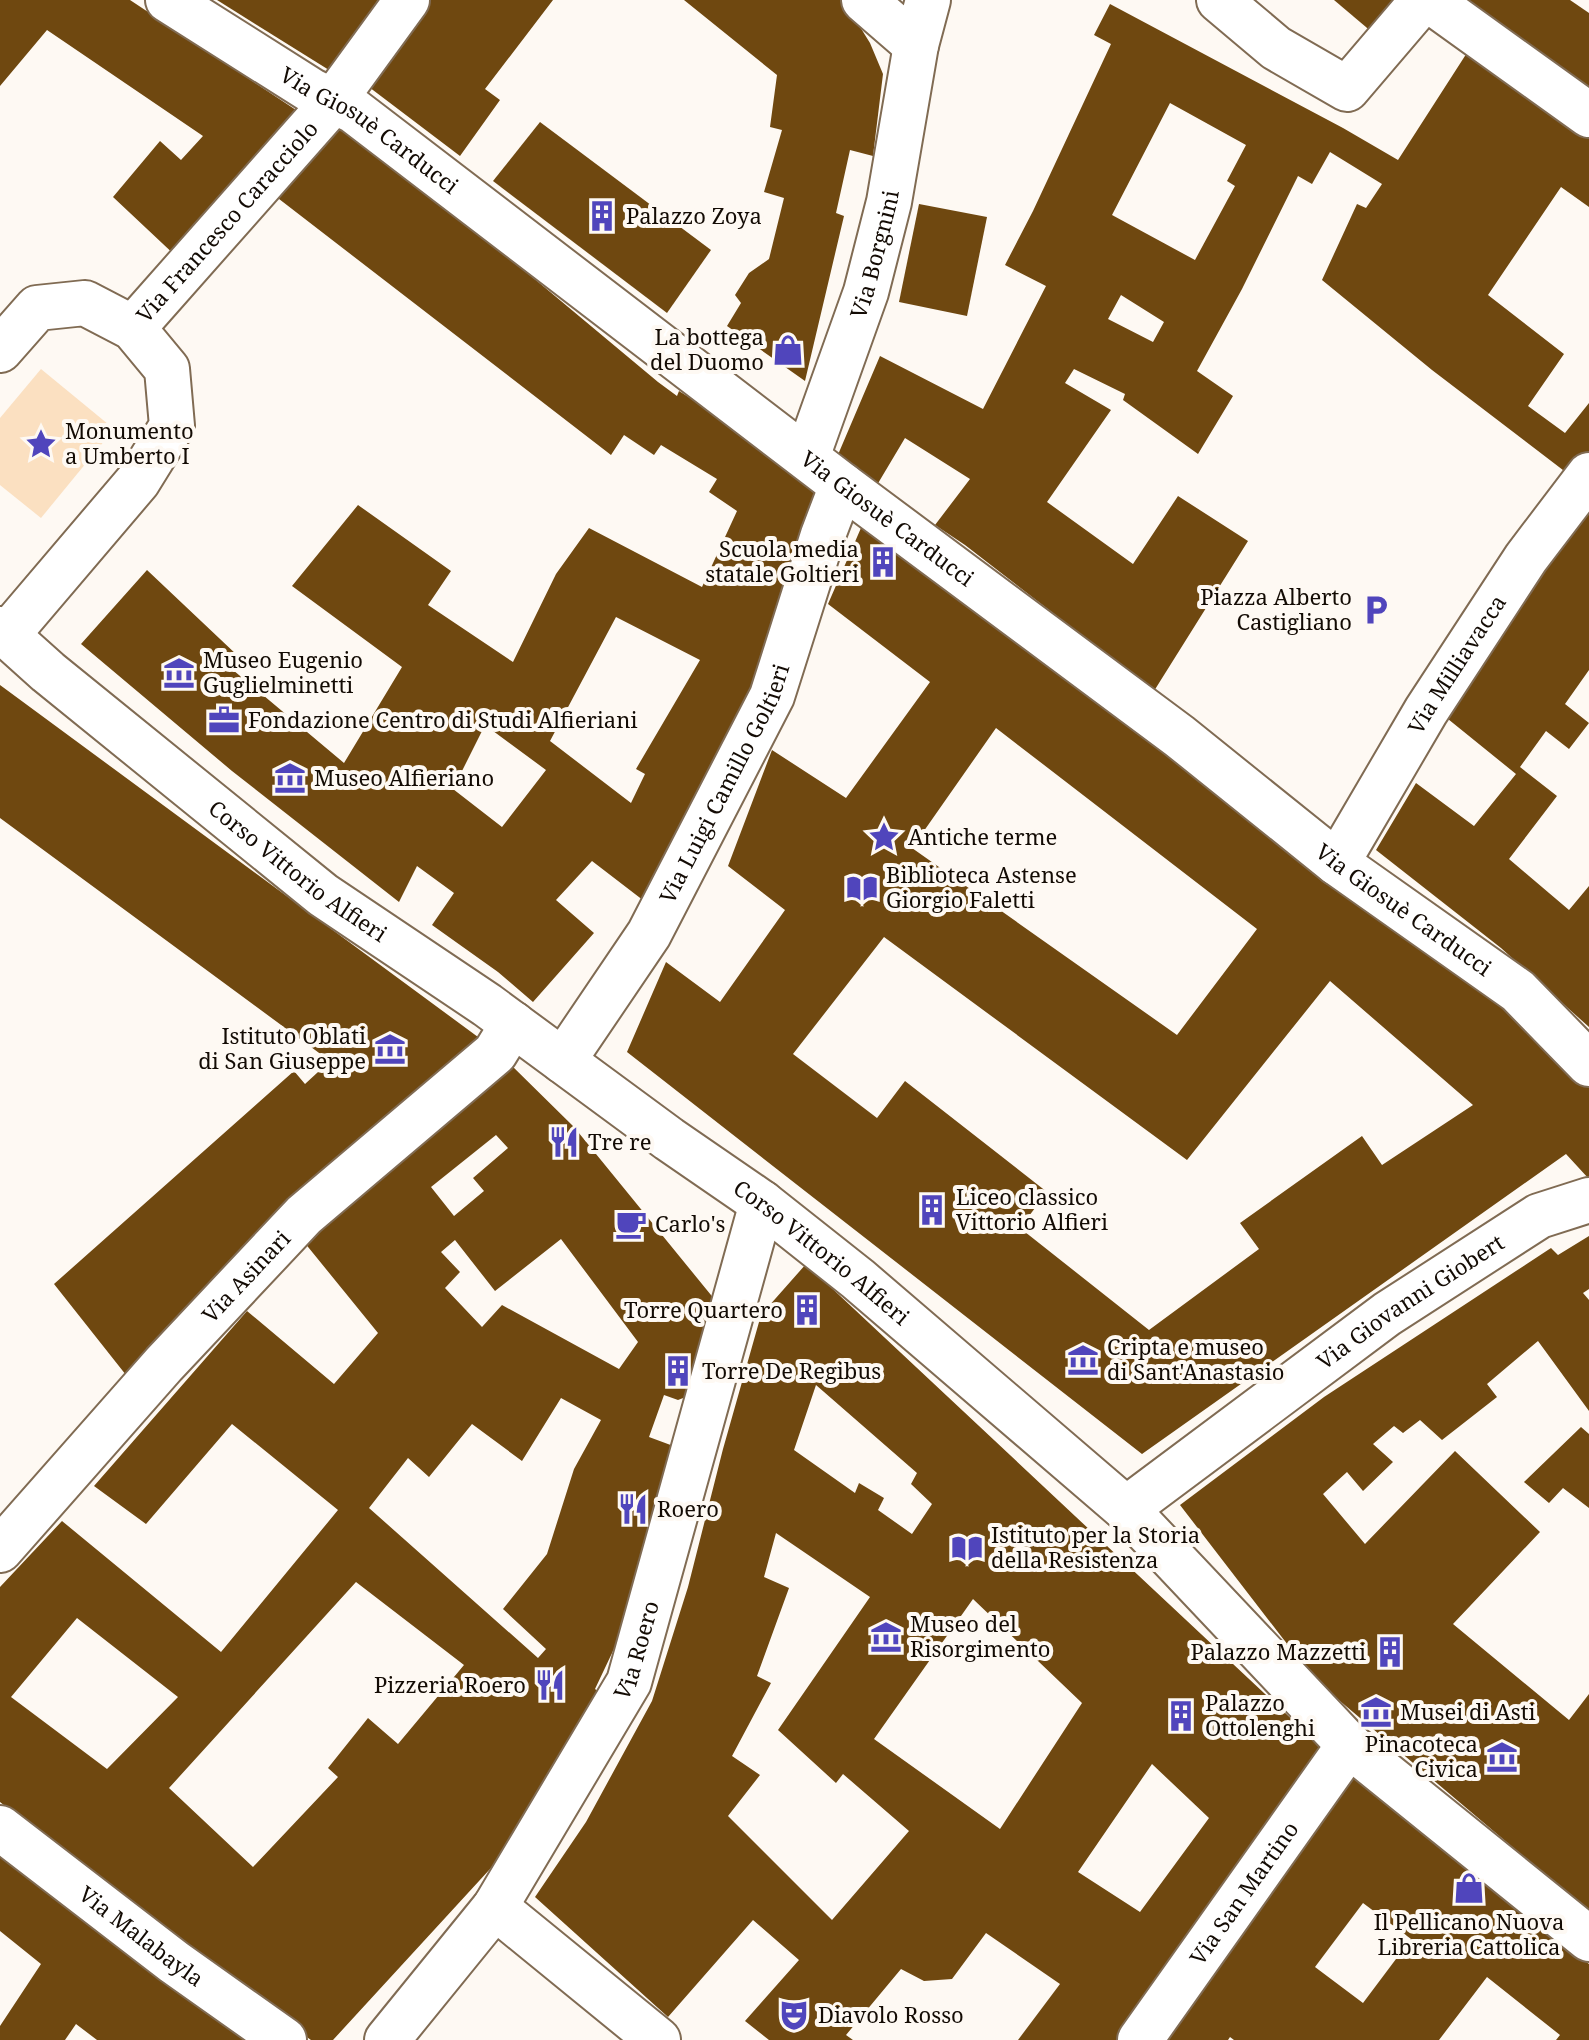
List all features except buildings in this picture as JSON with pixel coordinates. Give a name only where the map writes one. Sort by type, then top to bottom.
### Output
[{"type":"street","name":"Via Giosuè Carducci","points":[[168,0],[332,103],[354,111],[842,485],[1179,736],[1337,863],[1518,991],[1589,1064]]},
{"type":"street","name":"Via Francesco Caracciolo","points":[[133,328],[332,103],[407,0]]},
{"type":"street","points":[[864,0],[916,45]]},
{"type":"street","name":"Via Borgnini","points":[[807,457],[866,292],[889,202],[916,45],[928,0]]},
{"type":"street","points":[[1219,0],[1276,48],[1347,89],[1426,0],[1589,115]]},
{"type":"street","points":[[0,350],[37,308],[85,303],[133,328],[167,369],[172,426],[138,481],[3,632]]},
{"type":"street","name":"Via Milliavacca","points":[[1337,863],[1426,711],[1526,558],[1589,475]]},
{"type":"street","name":"Via Luigi Camillo Goltieri","points":[[563,1061],[649,934],[772,696],[842,485]]},
{"type":"street","name":"Corso Vittorio Alfieri","points":[[3,632],[323,895],[513,1024],[762,1203],[858,1279],[1126,1509],[1349,1745],[1589,1939]]},
{"type":"street","name":"Via Asinari","points":[[0,1550],[164,1364],[304,1215],[495,1053],[513,1024]]},
{"type":"street","name":"Via Giovanni Giobert","points":[[1126,1509],[1387,1314],[1539,1216],[1589,1200]]},
{"type":"street","name":"Via Roero","points":[[387,2040],[495,1907],[629,1682],[762,1203]]},
{"type":"street","name":"Via San Martino","points":[[1140,2040],[1349,1745]]},
{"type":"street","name":"Via Malabayla","points":[[0,1828],[174,1962],[284,2040]]},
{"type":"street","points":[[495,1907],[658,2040]]},
{"type":"shaded area","points":[[41,369],[114,429],[41,518],[0,485],[0,418]]},
{"type":"place","name":"Palazzo Zoya","points":[[602,216]]},
{"type":"place","name":"La bottega del Duomo","points":[[788,350]]},
{"type":"place","name":"Monumento a Umberto I","points":[[41,444]]},
{"type":"place","name":"Scuola media statale Goltieri","points":[[883,562]]},
{"type":"place","name":"Piazza Alberto Castigliano","points":[[1376,610]]},
{"type":"place","name":"Museo Eugenio Guglielminetti","points":[[179,673]]},
{"type":"place","name":"Fondazione Centro di Studi Alfieriani","points":[[224,720]]},
{"type":"place","name":"Museo Alfieriano","points":[[290,778]]},
{"type":"place","name":"Antiche terme","points":[[884,837]]},
{"type":"place","name":"Biblioteca Astense Giorgio Faletti","points":[[862,888]]},
{"type":"place","name":"Istituto Oblati di San Giuseppe","points":[[390,1049]]},
{"type":"place","name":"Tre re","points":[[564,1142]]},
{"type":"place","name":"Liceo classico Vittorio Alfieri","points":[[932,1210]]},
{"type":"place","name":"Carlo's","points":[[631,1224]]},
{"type":"place","name":"Torre Quartero","points":[[807,1310]]},
{"type":"place","name":"Cripta e museo di Sant'Anastasio","points":[[1083,1360]]},
{"type":"place","name":"Torre De Regibus","points":[[678,1371]]},
{"type":"place","name":"Roero","points":[[633,1509]]},
{"type":"place","name":"Istituto per la Storia della Resistenza","points":[[967,1548]]},
{"type":"place","name":"Museo del Risorgimento","points":[[886,1637]]},
{"type":"place","name":"Palazzo Mazzetti","points":[[1390,1652]]},
{"type":"place","name":"Pizzeria Roero","points":[[550,1685]]},
{"type":"place","name":"Musei di Asti","points":[[1376,1712]]},
{"type":"place","name":"Palazzo Ottolenghi","points":[[1181,1716]]},
{"type":"place","name":"Pinacoteca Civica","points":[[1502,1757]]},
{"type":"place","name":"Il Pellicano Nuova Libreria Cattolica","points":[[1469,1888]]},
{"type":"place","name":"Diavolo Rosso","points":[[794,2015]]}]
